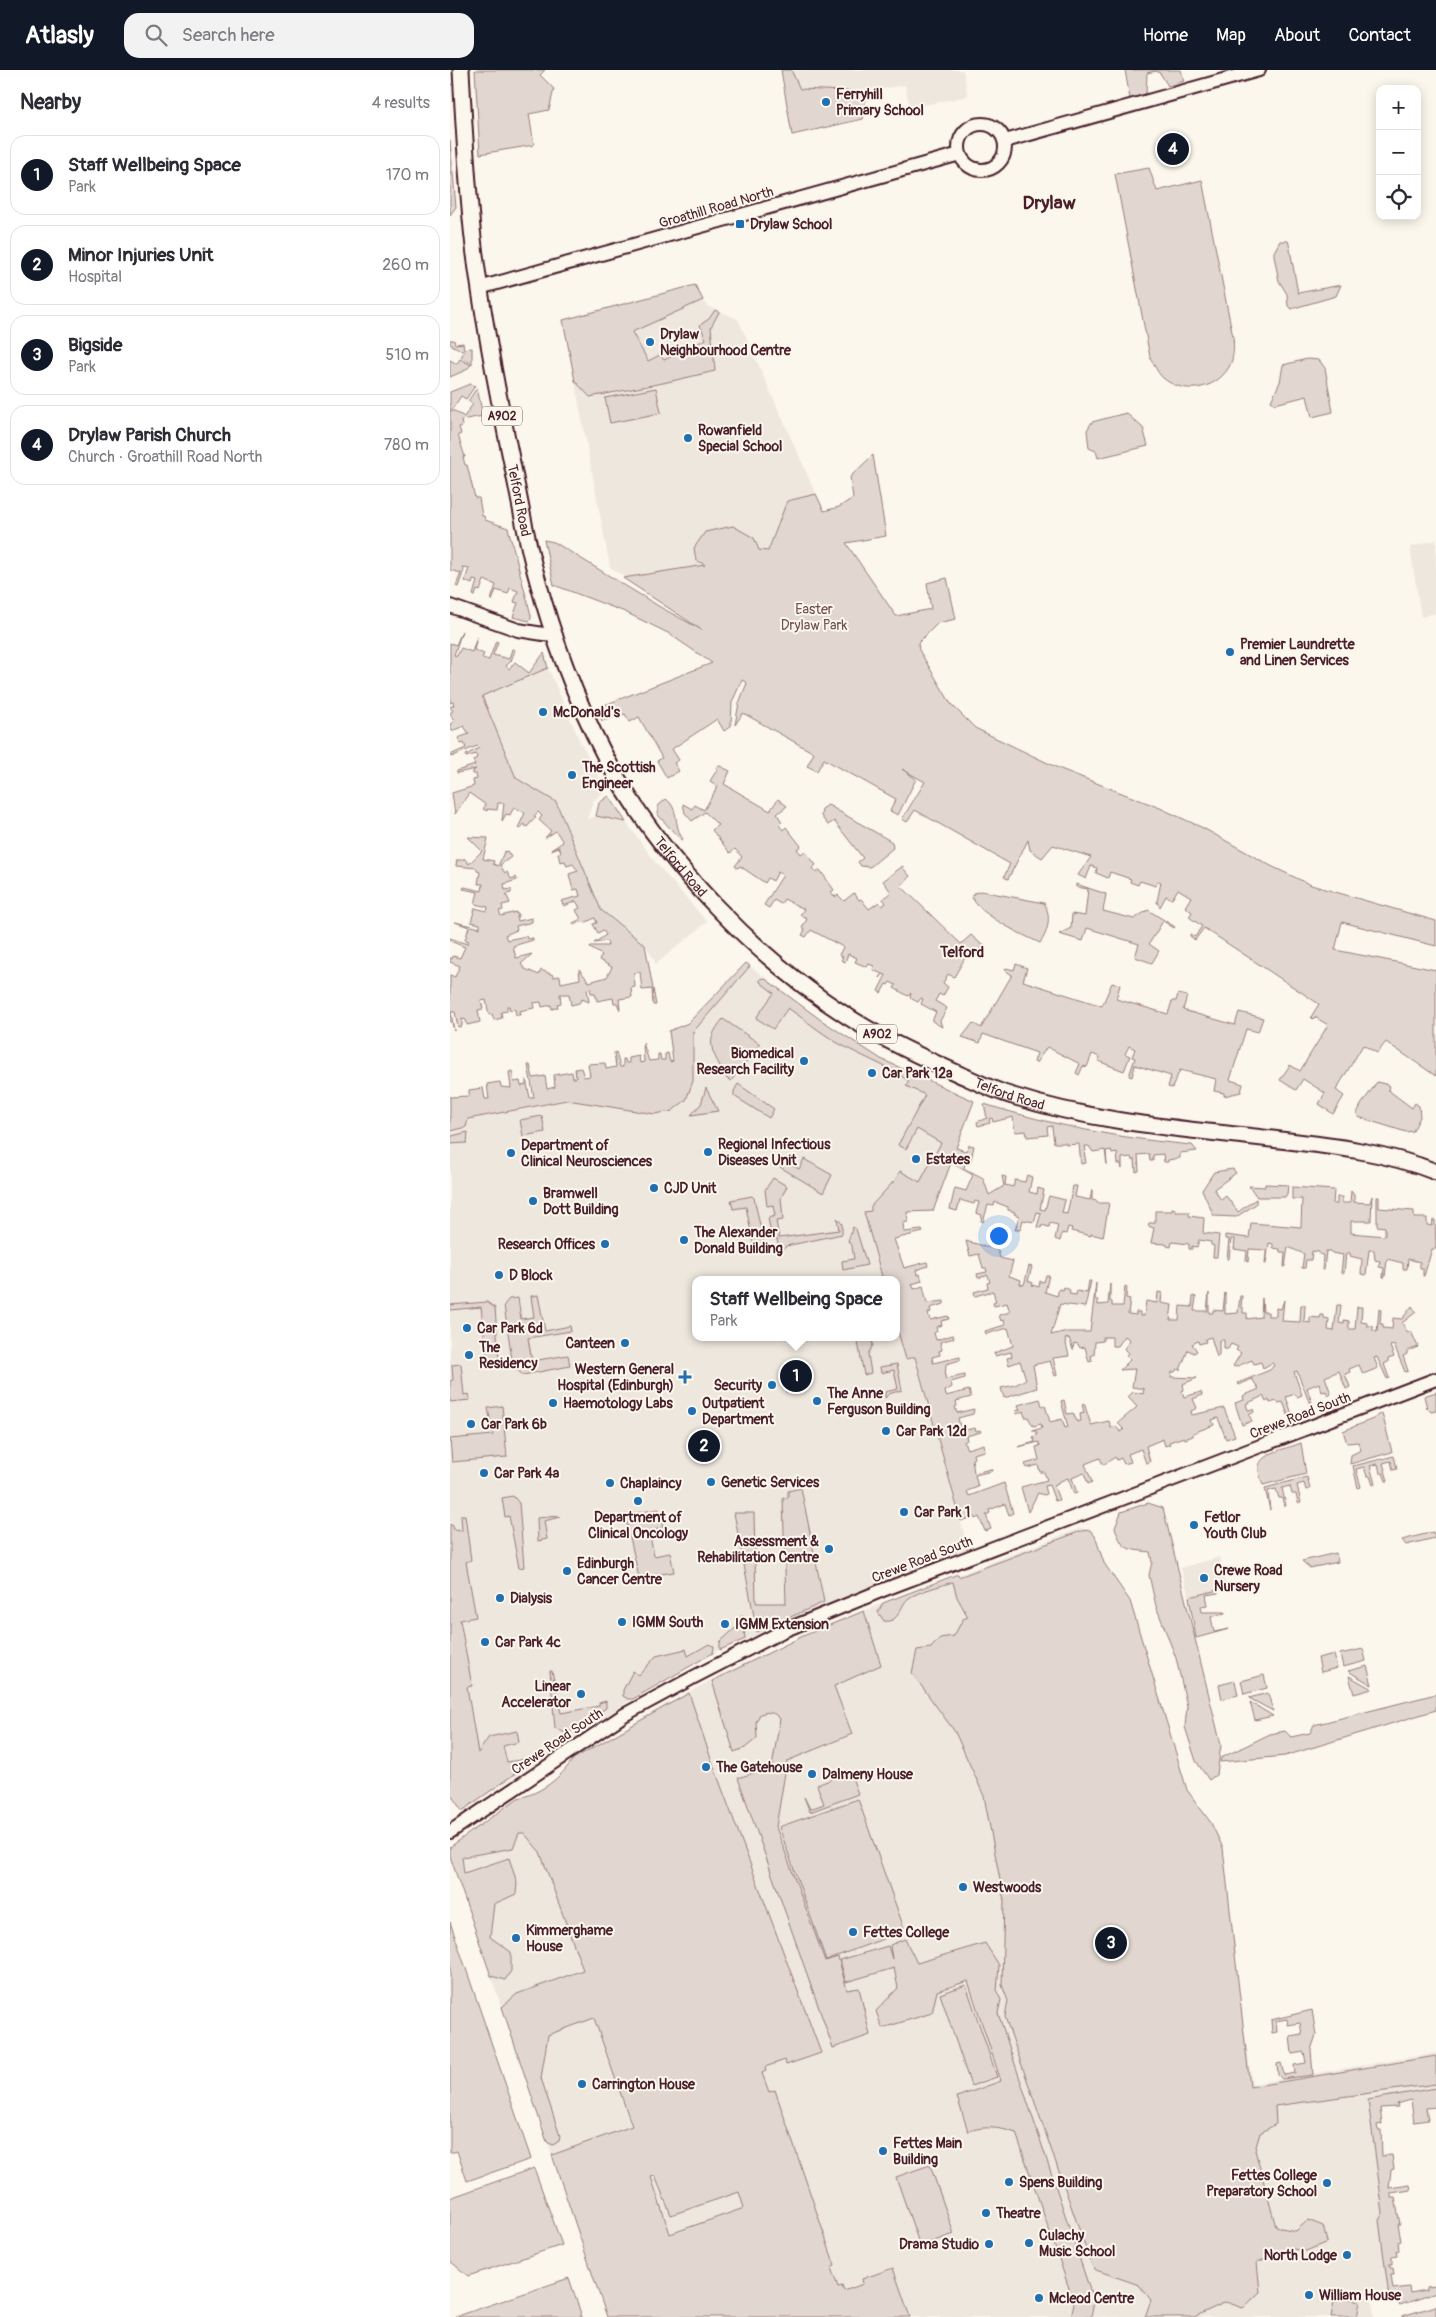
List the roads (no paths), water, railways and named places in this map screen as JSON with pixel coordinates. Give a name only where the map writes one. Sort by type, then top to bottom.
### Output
[{"type":"main road","name":"Telford Road","points":[[461,70],[468,175],[479,288],[492,367],[528,544],[538,582],[584,712],[604,755],[636,808],[673,858],[708,900],[814,994],[867,1029],[898,1046],[1009,1095],[1053,1108],[1130,1123],[1338,1147],[1389,1156],[1436,1172]]},
{"type":"street","points":[[1005,141],[1259,70]]},
{"type":"street","points":[[978,124],[997,129],[1005,141],[1003,157],[992,168],[984,170],[970,167],[960,154],[960,140],[964,133],[978,124]]},
{"type":"street","name":"Groathill Road North","points":[[479,288],[960,154]]},
{"type":"street","points":[[450,606],[518,630],[556,636]]},
{"type":"street","name":"Crewe Road South","points":[[450,1832],[624,1715],[783,1631],[883,1590],[1436,1380]]},
{"type":"place","name":"Ferryhill Primary School","points":[[826,102]]},
{"type":"place","name":"Drylaw Parish Church","points":[[1173,149]]},
{"type":"place","name":"Drylaw School","points":[[740,224]]},
{"type":"place","name":"Drylaw Neighbourhood Centre","points":[[650,342]]},
{"type":"place","name":"Rowanfield Special School","points":[[688,438]]},
{"type":"place","name":"Premier Laundrette and Linen Services","points":[[1230,652]]},
{"type":"place","name":"McDonald's","points":[[543,712]]},
{"type":"place","name":"The Scottish Engineer","points":[[572,775]]},
{"type":"place","name":"Biomedical Research Facility","points":[[804,1061]]},
{"type":"place","name":"Car Park 12a","points":[[872,1073]]},
{"type":"place","name":"Regional Infectious Diseases Unit","points":[[708,1152]]},
{"type":"place","name":"Department of Clinical Neurosciences","points":[[511,1153]]},
{"type":"place","name":"Estates","points":[[916,1159]]},
{"type":"place","name":"CJD Unit","points":[[654,1188]]},
{"type":"place","name":"Bramwell Dott Building","points":[[533,1201]]},
{"type":"place","name":"The Alexander Donald Building","points":[[684,1240]]},
{"type":"place","name":"Research Offices","points":[[605,1244]]},
{"type":"place","name":"D Block","points":[[499,1275]]},
{"type":"place","name":"Car Park 6d","points":[[467,1328]]},
{"type":"place","name":"Canteen","points":[[625,1343]]},
{"type":"place","name":"The Residency","points":[[469,1355]]},
{"type":"place","name":"Staff Wellbeing Space","points":[[796,1376]]},
{"type":"place","name":"Western General Hospital (Edinburgh)","points":[[685,1377]]},
{"type":"place","name":"Security","points":[[772,1385]]},
{"type":"place","name":"The Anne Ferguson Building","points":[[817,1401]]},
{"type":"place","name":"Haemotology Labs","points":[[553,1403]]},
{"type":"place","name":"Outpatient Department","points":[[692,1411]]},
{"type":"place","name":"Car Park 6b","points":[[471,1424]]},
{"type":"place","name":"Car Park 12d","points":[[886,1431]]},
{"type":"place","name":"Minor Injuries Unit","points":[[704,1446]]},
{"type":"place","name":"Car Park 4a","points":[[484,1473]]},
{"type":"place","name":"Genetic Services","points":[[711,1482]]},
{"type":"place","name":"Chaplaincy","points":[[610,1483]]},
{"type":"place","name":"Department of Clinical Oncology","points":[[638,1501]]},
{"type":"place","name":"Car Park 1","points":[[904,1512]]},
{"type":"place","name":"Fetlor Youth Club","points":[[1194,1525]]},
{"type":"place","name":"Assessment & Rehabilitation Centre","points":[[829,1549]]},
{"type":"place","name":"Edinburgh Cancer Centre","points":[[567,1571]]},
{"type":"place","name":"Crewe Road Nursery","points":[[1204,1578]]},
{"type":"place","name":"Dialysis","points":[[500,1598]]},
{"type":"place","name":"IGMM South","points":[[622,1622]]},
{"type":"place","name":"IGMM Extension","points":[[725,1624]]},
{"type":"place","name":"Car Park 4c","points":[[485,1642]]},
{"type":"place","name":"Linear Accelerator","points":[[581,1694]]},
{"type":"place","name":"The Gatehouse","points":[[706,1767]]},
{"type":"place","name":"Dalmeny House","points":[[812,1774]]},
{"type":"place","name":"Westwoods","points":[[963,1887]]},
{"type":"place","name":"Fettes College","points":[[853,1932]]},
{"type":"place","name":"Kimmerghame House","points":[[516,1938]]},
{"type":"place","name":"Bigside","points":[[1111,1943]]},
{"type":"place","name":"Carrington House","points":[[582,2084]]},
{"type":"place","name":"Fettes Main Building","points":[[883,2151]]},
{"type":"place","name":"Spens Building","points":[[1009,2182]]},
{"type":"place","name":"Fettes College Preparatory School","points":[[1327,2183]]},
{"type":"place","name":"Theatre","points":[[986,2213]]},
{"type":"place","name":"Culachy Music School","points":[[1029,2243]]},
{"type":"place","name":"Drama Studio","points":[[989,2244]]},
{"type":"place","name":"North Lodge","points":[[1347,2255]]},
{"type":"place","name":"William House","points":[[1309,2295]]},
{"type":"place","name":"Mcleod Centre","points":[[1039,2298]]},
{"type":"district","name":"Drylaw","points":[[1049,202]]},
{"type":"district","name":"Telford","points":[[962,952]]},
{"type":"park label","name":"Easter Drylaw Park","points":[[814,618]]}]
